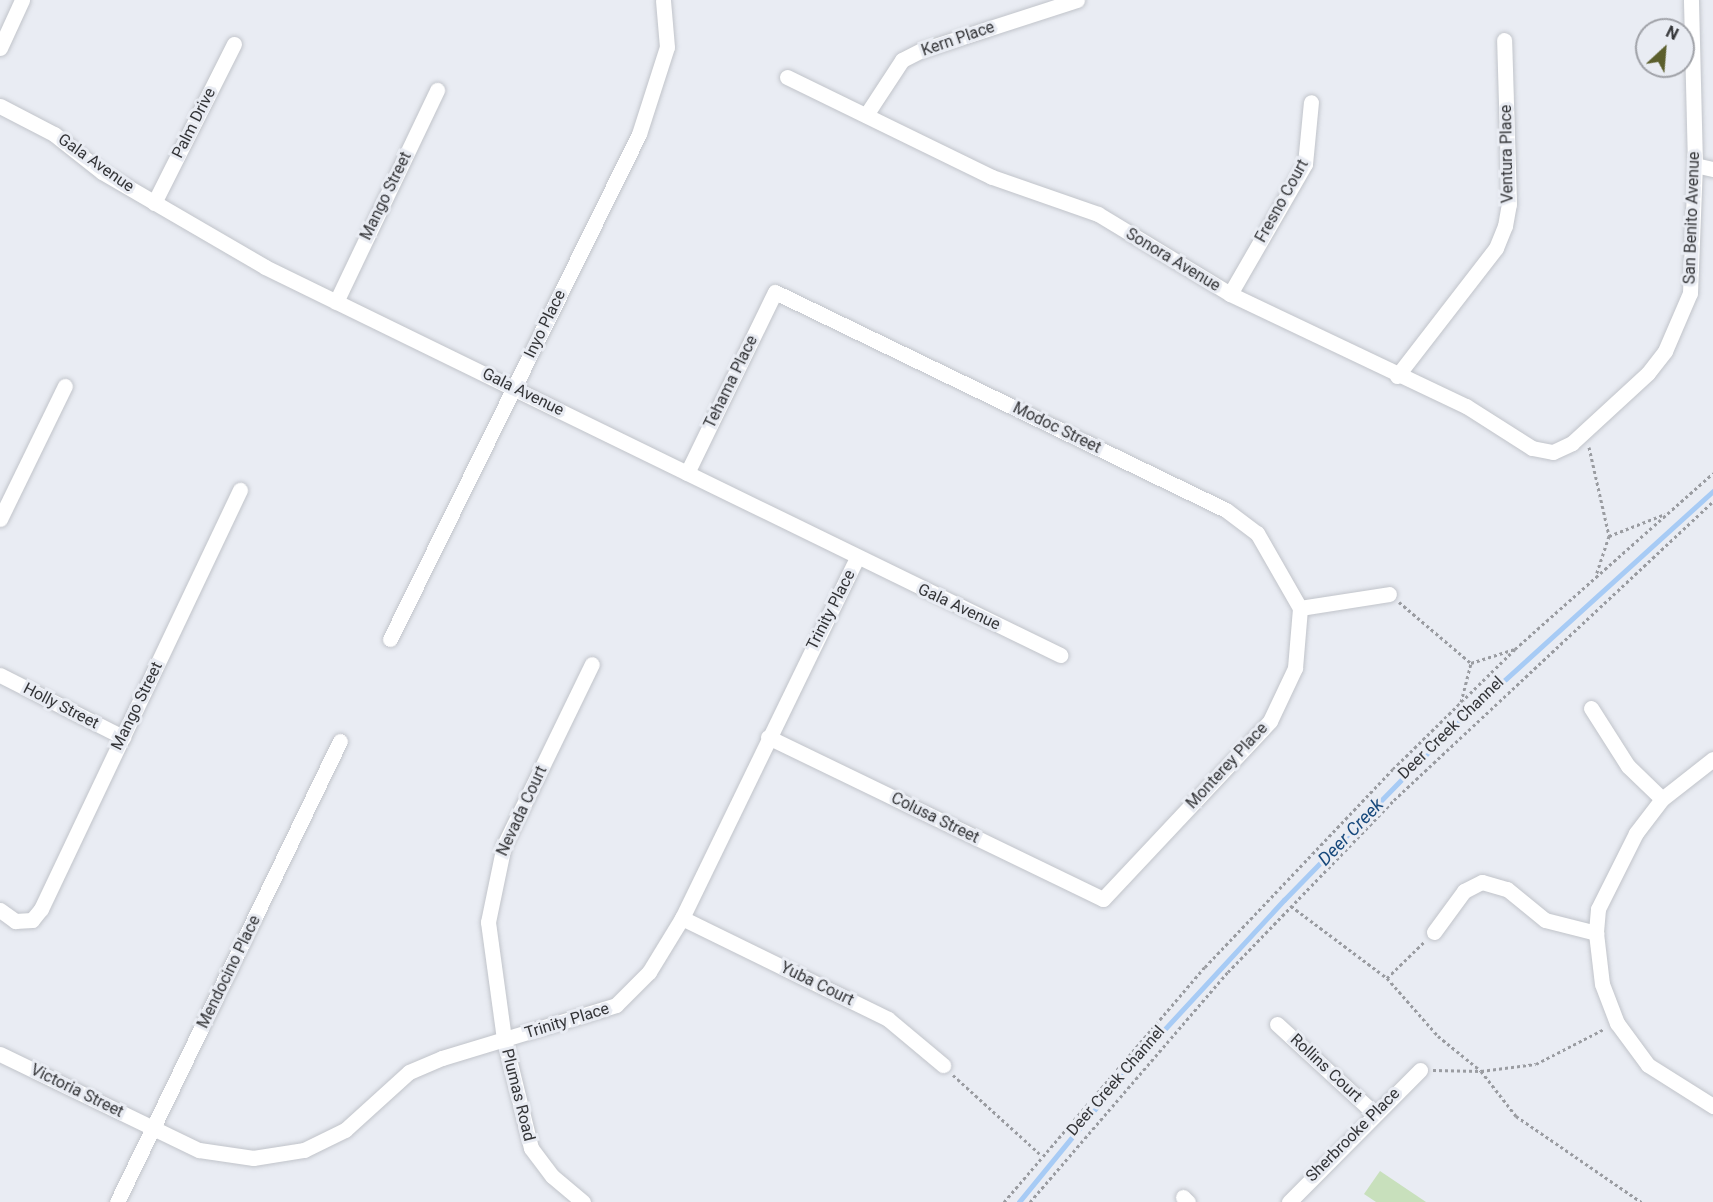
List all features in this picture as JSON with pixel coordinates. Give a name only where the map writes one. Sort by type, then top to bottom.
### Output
[{"type":"street","points":[[0,48],[22,0]]},
{"type":"street","name":"Inyo Place","points":[[390,639],[651,104],[667,47],[663,0]]},
{"type":"street","name":"Kern Place","points":[[866,115],[903,60],[922,50],[1077,0]]},
{"type":"street","name":"San Benito Avenue","points":[[1553,452],[1586,430],[1648,373],[1680,322],[1694,264],[1695,165],[1691,0]]},
{"type":"street","name":"Ventura Place","points":[[1397,376],[1496,248],[1504,226],[1509,204],[1504,40]]},
{"type":"street","name":"Palm Drive","points":[[154,203],[234,44]]},
{"type":"street","name":"Sonora Avenue","points":[[787,77],[992,177],[1098,214],[1230,294],[1397,376],[1466,406],[1532,448],[1553,452]]},
{"type":"street","name":"Mango Street","points":[[336,302],[437,90]]},
{"type":"street","name":"Fresno Court","points":[[1230,294],[1305,164],[1311,102]]},
{"type":"street","name":"Gala Avenue","points":[[0,106],[54,134],[154,203],[336,302],[1060,655]]},
{"type":"street","points":[[1695,165],[1713,169]]},
{"type":"street","name":"Tehama Place","points":[[687,473],[776,292]]},
{"type":"street","name":"Modoc Street","points":[[776,292],[1226,510],[1257,533],[1300,608]]},
{"type":"street","points":[[0,519],[65,386]]},
{"type":"street","name":"Mango Street","points":[[0,910],[15,921],[32,920],[123,737],[240,490]]},
{"type":"street","name":"Trinity Place","points":[[154,1128],[199,1149],[253,1158],[304,1150],[345,1130],[409,1072],[616,1005],[649,972],[682,918],[857,558]]},
{"type":"street","points":[[1300,608],[1389,594]]},
{"type":"street","name":"Monterey Place","points":[[1103,899],[1270,721],[1295,668],[1300,608]]},
{"type":"street","name":"Nevada Court","points":[[504,1040],[489,951],[496,868],[592,664]]},
{"type":"street","name":"Holly Street","points":[[0,675],[123,737]]},
{"type":"street","points":[[1591,708],[1628,766],[1662,799]]},
{"type":"street","name":"Colusa Street","points":[[768,737],[1103,899]]},
{"type":"street","name":"Mendocino Place","points":[[117,1202],[340,741]]},
{"type":"street","points":[[1713,759],[1662,799],[1621,858],[1598,909],[1596,933],[1602,984],[1617,1023],[1648,1065],[1713,1106]]},
{"type":"street","points":[[1434,932],[1464,891],[1482,882],[1507,889],[1545,920],[1596,933]]},
{"type":"street","name":"Yuba Court","points":[[682,918],[888,1019],[943,1065]]},
{"type":"street","name":"Rollins Court","points":[[1277,1024],[1374,1113]]},
{"type":"street","name":"Plumas Road","points":[[504,1040],[531,1148],[552,1176],[583,1202]]},
{"type":"street","name":"Victoria Street","points":[[0,1054],[154,1128]]},
{"type":"street","name":"Sherbrooke Place","points":[[1289,1202],[1374,1113],[1420,1070]]},
{"type":"path","points":[[1586,430],[1610,536],[1596,576]]},
{"type":"path","points":[[1004,1202],[1205,967],[1461,703],[1596,576],[1713,473]]},
{"type":"path","name":"Deer Creek Channel","points":[[1030,1202],[1163,1044],[1291,906],[1468,727],[1713,501]]},
{"type":"path","points":[[1610,536],[1665,514]]},
{"type":"path","points":[[1389,594],[1471,663]]},
{"type":"path","points":[[1471,663],[1515,650]]},
{"type":"path","points":[[1461,703],[1471,663]]},
{"type":"path","points":[[1291,906],[1386,978],[1438,1036],[1481,1071],[1516,1116],[1641,1202]]},
{"type":"path","points":[[1386,978],[1434,932]]},
{"type":"path","points":[[1420,1070],[1481,1071],[1536,1064],[1617,1023]]},
{"type":"path","points":[[943,1065],[1042,1156]]},
{"type":"green space","points":[[1380,1171],[1426,1202],[1376,1202],[1364,1194]]},
{"type":"waterway","name":"Deer Creek","points":[[1019,1202],[1128,1069],[1284,900],[1454,726],[1713,491]]}]
